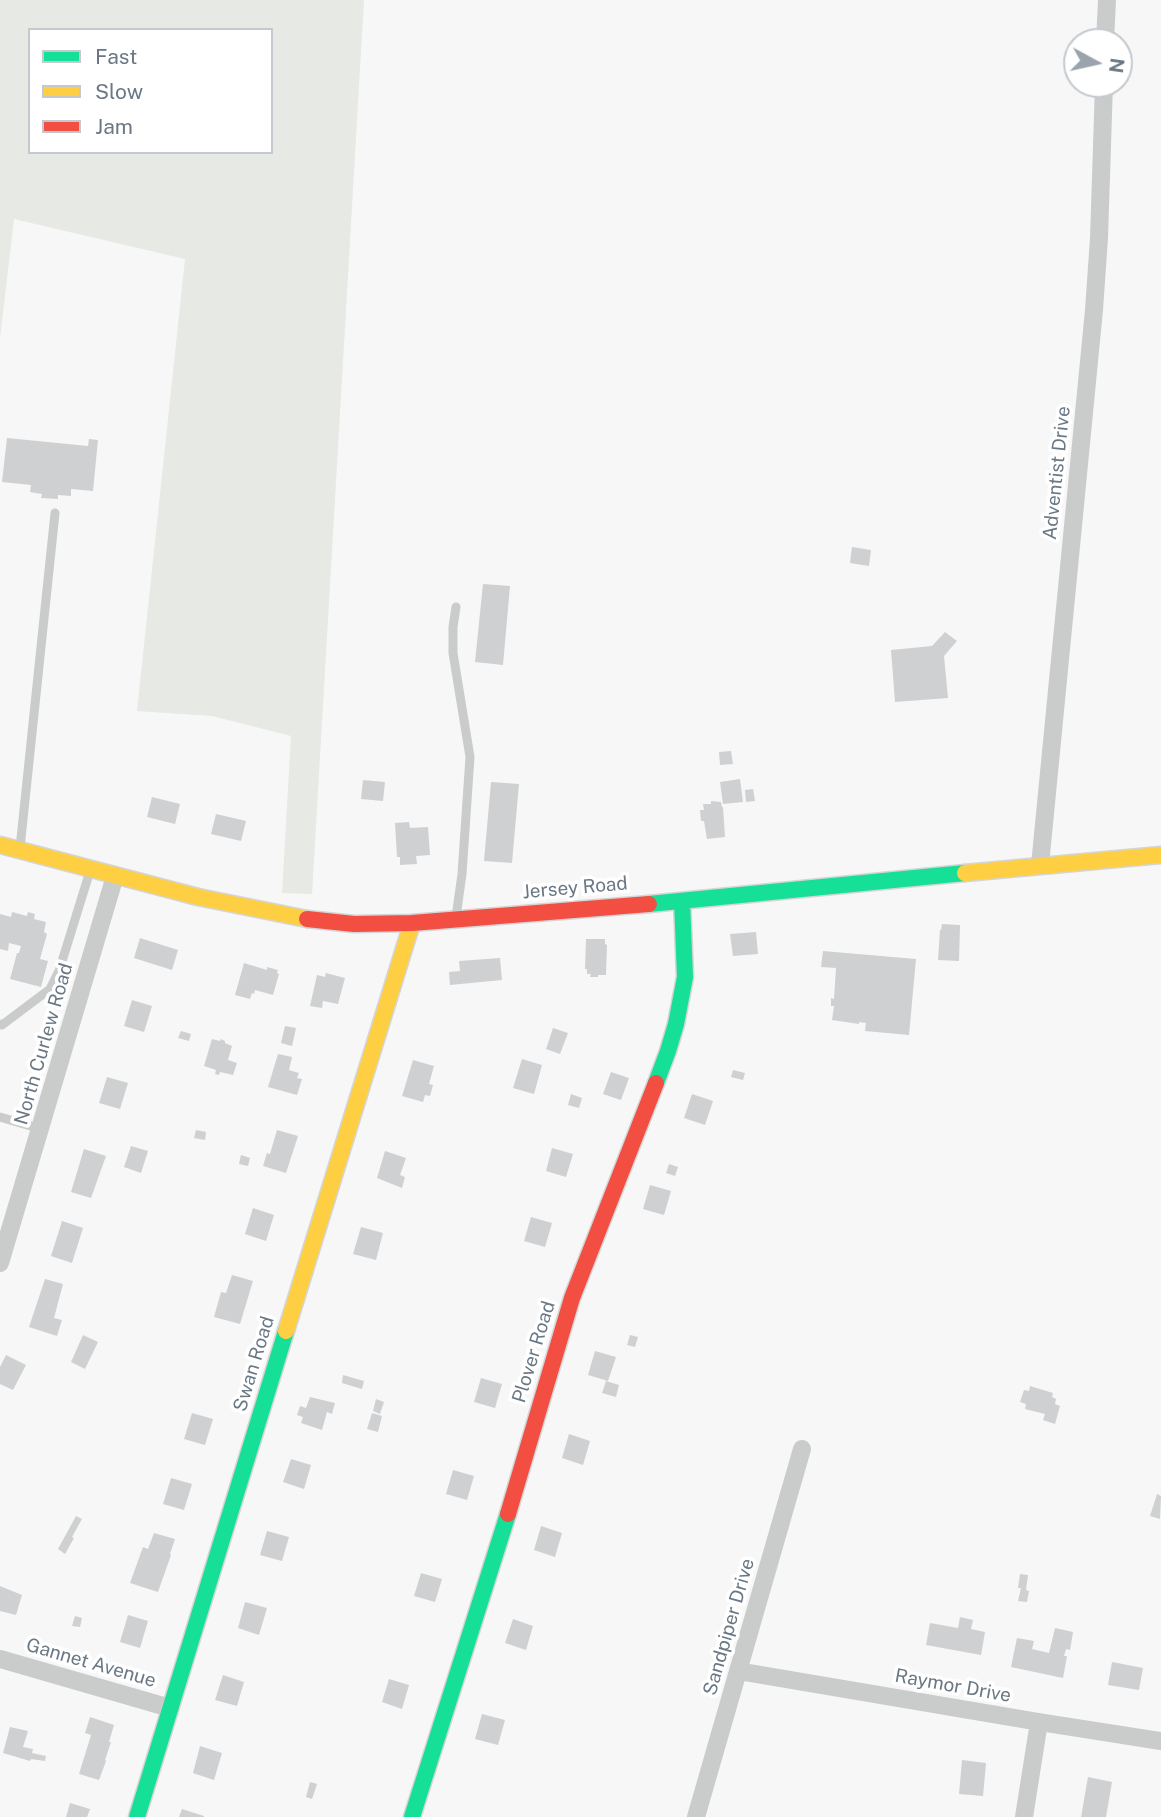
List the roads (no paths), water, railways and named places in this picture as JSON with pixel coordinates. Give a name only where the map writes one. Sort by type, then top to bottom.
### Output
[{"type":"street","points":[[1106,28],[1107,0]]},
{"type":"street","name":"Adventist Drive","points":[[1040,865],[1094,310],[1104,98]]},
{"type":"street","name":"Jersey Road","points":[[0,845],[198,897],[307,919],[354,924],[412,923],[682,901],[1161,855]]},
{"type":"street","name":"North Curlew Road","points":[[0,1263],[115,876]]},
{"type":"street","name":"Plover Road","points":[[412,1817],[528,1449],[572,1298],[668,1051],[676,1024],[685,977],[682,901]]},
{"type":"street","name":"Swan Road","points":[[137,1817],[412,923]]},
{"type":"street","name":"Sandpiper Drive","points":[[696,1817],[802,1448]]},
{"type":"street","name":"Gannet Avenue","points":[[0,1658],[170,1708]]},
{"type":"street","name":"Raymor Drive","points":[[738,1671],[1161,1741]]},
{"type":"street","points":[[1024,1817],[1039,1722]]},
{"type":"lane","points":[[20,849],[55,513]]},
{"type":"lane","points":[[456,607],[453,653],[470,757],[462,874],[456,919]]},
{"type":"lane","points":[[0,1024],[50,989],[59,971],[91,870]]},
{"type":"lane","points":[[0,1117],[41,1129]]}]
